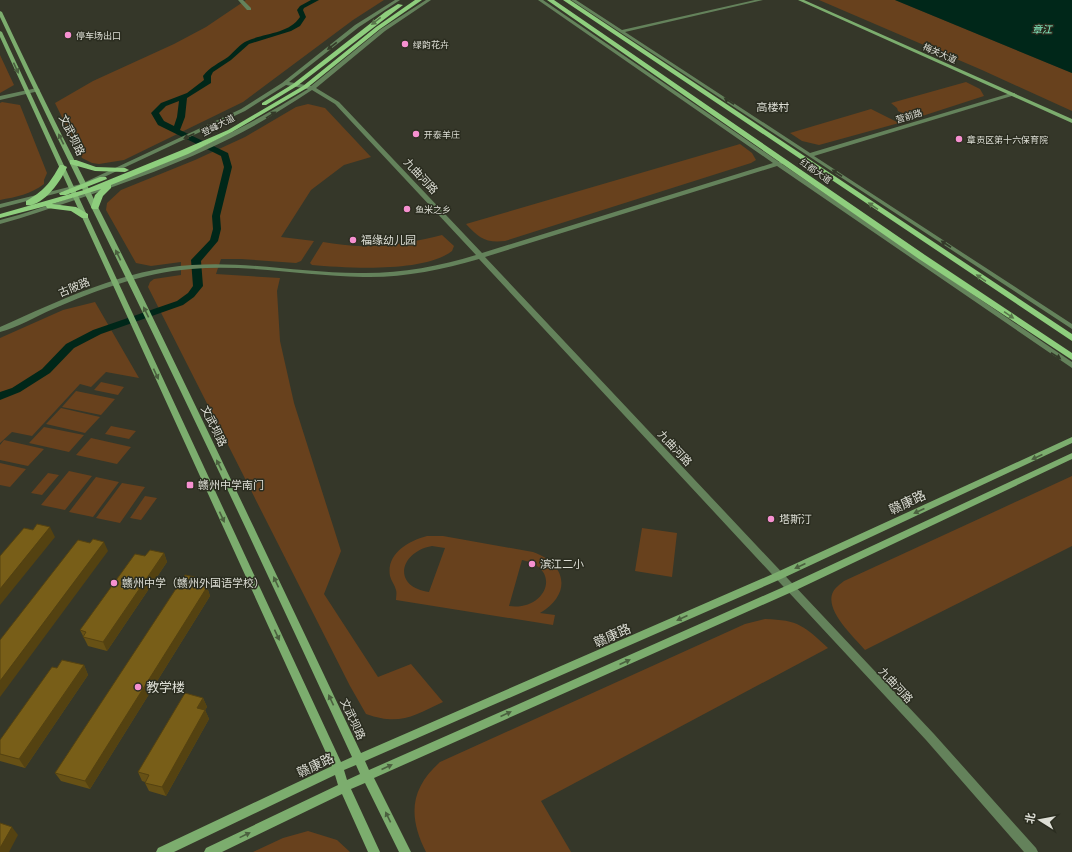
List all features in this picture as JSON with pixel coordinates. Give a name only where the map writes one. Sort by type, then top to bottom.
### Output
[{"type":"main road","name":"登峰大道","points":[[85,189],[177,148],[249,113],[295,84],[387,13],[408,0]]},
{"type":"main road","name":"登峰大道","points":[[0,216],[122,178],[187,154],[309,88],[378,28],[419,0]]},
{"type":"main road","name":"红都大道","points":[[550,0],[922,257],[1065,352]]},
{"type":"main road","name":"红都大道","points":[[566,0],[1072,338]]},
{"type":"main road","name":"梅关大道","points":[[800,0],[1072,121]]},
{"type":"main road","name":"梅关大道","points":[[809,0],[1072,116]]},
{"type":"main road","name":"文武坝路","points":[[0,12],[269,567],[359,760],[405,852]]},
{"type":"main road","name":"文武坝路","points":[[0,32],[338,768],[344,787],[374,852]]},
{"type":"main road","points":[[73,162],[96,169],[125,170]]},
{"type":"main road","points":[[29,206],[56,182],[63,167]]},
{"type":"main road","points":[[95,207],[96,199],[106,188],[122,178]]},
{"type":"main road","name":"登峰大道","points":[[0,211],[29,206]]},
{"type":"main road","points":[[29,206],[51,206],[73,209],[85,216]]},
{"type":"main road","points":[[1065,352],[1072,357]]},
{"type":"main road","name":"赣康路","points":[[162,852],[338,768],[778,576],[1072,440]]},
{"type":"main road","points":[[210,852],[367,776],[791,588],[1072,456]]},
{"type":"street","points":[[240,0],[249,9]]},
{"type":"street","points":[[85,189],[112,170],[243,110],[286,83],[357,26],[398,0]]},
{"type":"street","points":[[85,189],[106,188],[237,134],[268,117],[309,88],[384,29],[429,0]]},
{"type":"street","points":[[540,0],[1072,366]]},
{"type":"street","points":[[573,0],[623,31],[1072,327]]},
{"type":"street","points":[[623,31],[761,0]]},
{"type":"street","name":"九曲河路","points":[[286,83],[309,88],[337,103],[482,256],[778,576],[791,588],[930,737],[1032,852]]},
{"type":"street","points":[[0,98],[37,90]]},
{"type":"street","name":"营前路","points":[[810,155],[1013,94]]},
{"type":"street","name":"古陂路","points":[[0,330],[114,282],[158,270],[225,266],[369,276],[448,266],[780,164]]},
{"type":"street","points":[[0,206],[43,195],[74,193]]},
{"type":"street","points":[[0,222],[25,216],[51,206],[74,193]]},
{"type":"shaded area","points":[[246,0],[384,0],[353,20],[243,102],[124,160],[99,164],[92,163],[82,158],[55,103],[93,81],[174,44],[206,27]]},
{"type":"shaded area","points":[[819,0],[895,0],[1072,73],[1072,111],[982,70]]},
{"type":"shaded area","points":[[0,55],[14,85],[0,93]]},
{"type":"shaded area","points":[[966,82],[980,89],[984,96],[913,119],[898,111],[897,108],[891,103]]},
{"type":"shaded area","points":[[0,103],[20,105],[47,173],[44,184],[34,190],[23,195],[0,200]]},
{"type":"shaded area","points":[[308,104],[325,108],[371,157],[344,165],[311,190],[281,237],[314,241],[301,261],[296,263],[221,259],[216,274],[280,278],[277,291],[280,341],[294,403],[341,551],[324,594],[378,677],[411,664],[443,702],[406,718],[378,718],[366,714],[350,686],[148,287],[150,282],[154,279],[181,275],[181,262],[151,266],[136,263],[106,210],[107,203],[121,190],[195,160],[245,137],[296,107]]},
{"type":"shaded area","points":[[871,109],[899,123],[819,145],[802,141],[790,133]]},
{"type":"shaded area","points":[[740,144],[752,153],[756,160],[751,163],[505,241],[487,240],[475,233],[466,224]]},
{"type":"shaded area","points":[[442,235],[454,246],[452,251],[439,258],[423,263],[404,266],[364,268],[312,265],[310,263],[323,242],[352,246],[378,246],[406,243]]},
{"type":"shaded area","points":[[95,302],[139,378],[106,372],[91,387],[80,384],[32,436],[12,432],[0,443],[0,338],[63,310]]},
{"type":"shaded area","points":[[101,382],[124,387],[118,395],[94,390]]},
{"type":"shaded area","points":[[76,391],[115,399],[101,415],[62,407]]},
{"type":"shaded area","points":[[61,408],[100,417],[85,433],[46,424]]},
{"type":"shaded area","points":[[111,426],[136,431],[129,439],[105,434]]},
{"type":"shaded area","points":[[44,427],[84,435],[69,452],[29,443]]},
{"type":"shaded area","points":[[91,438],[131,447],[117,464],[76,455]]},
{"type":"shaded area","points":[[4,440],[44,449],[28,466],[0,460],[0,445]]},
{"type":"shaded area","points":[[0,463],[26,469],[10,487],[0,485]]},
{"type":"shaded area","points":[[69,471],[92,476],[65,510],[41,505]]},
{"type":"shaded area","points":[[48,473],[59,475],[42,495],[31,493]]},
{"type":"shaded area","points":[[1072,476],[1072,546],[865,650],[836,615],[831,599],[833,592],[844,581]]},
{"type":"shaded area","points":[[96,477],[119,482],[93,517],[69,512]]},
{"type":"shaded area","points":[[122,483],[145,487],[120,523],[96,518]]},
{"type":"shaded area","points":[[145,496],[157,498],[141,520],[130,518]]},
{"type":"shaded area","points":[[642,528],[677,533],[672,577],[635,571]]},
{"type":"shaded area","points":[[427,536],[443,536],[533,552],[544,557],[553,564],[559,572],[561,580],[561,589],[557,597],[540,613],[555,615],[553,625],[396,600],[396,590],[390,576],[391,561],[406,545]],"holes":[[[432,546],[445,548],[429,592],[417,589],[409,584],[405,577],[404,569],[412,555],[421,549]],[[522,560],[535,564],[543,571],[546,579],[545,588],[541,596],[533,602],[522,606],[509,606]]]},
{"type":"shaded area","points":[[765,619],[794,623],[813,634],[828,648],[541,801],[571,852],[426,852],[416,827],[415,804],[423,782],[440,762],[745,624]]},
{"type":"shaded area","points":[[308,831],[337,840],[350,852],[253,852],[283,838]]},
{"type":"water","name":"章江","points":[[895,0],[1072,0],[1072,73]]},
{"type":"building","points":[[37,524],[50,527],[0,589],[0,556],[24,528],[33,530]]},
{"type":"building","points":[[93,539],[104,542],[0,681],[0,640],[78,540],[90,543]]},
{"type":"building","points":[[150,550],[164,553],[103,642],[83,637],[86,632],[80,630],[135,554],[145,556]]},
{"type":"building","name":"教学楼","points":[[185,575],[195,577],[192,583],[207,587],[85,781],[55,773]]},
{"type":"building","points":[[62,660],[84,665],[19,759],[0,754],[0,740],[52,667],[57,668]]},
{"type":"building","name":"教学楼","points":[[185,693],[203,698],[197,708],[205,710],[162,787],[145,783],[149,775],[138,772]]},
{"type":"building","points":[[0,823],[12,827],[0,848]]},
{"type":"waterway","points":[[183,97],[208,81],[207,76],[211,71],[229,59],[247,43],[289,30],[298,25],[303,17],[300,10],[302,7],[316,0]]},
{"type":"waterway","points":[[0,396],[16,390],[46,371],[70,346],[97,332],[180,303],[191,295],[198,286],[196,260],[214,241],[217,229],[216,216],[228,167],[225,155],[161,123],[155,113],[158,109],[164,104],[183,97]]},
{"type":"waterway","points":[[176,130],[181,117],[183,97]]},
{"type":"place","name":"停车场出口","points":[[68,35]]},
{"type":"place","name":"绿韵花卉","points":[[405,44]]},
{"type":"place","name":"开泰羊庄","points":[[416,134]]},
{"type":"place","name":"章贡区第十六保育院","points":[[959,139]]},
{"type":"place","name":"鱼米之乡","points":[[407,209]]},
{"type":"place","name":"福缘幼儿园","points":[[353,240]]},
{"type":"place","name":"赣州中学南门","points":[[190,485]]},
{"type":"place","name":"塔斯汀","points":[[771,519]]},
{"type":"place","name":"滨江二小","points":[[532,564]]},
{"type":"place","name":"赣州中学（赣州外国语学校）","points":[[114,583]]},
{"type":"place","name":"教学楼","points":[[138,687]]},
{"type":"district","name":"高楼村","points":[[773,107]]}]
